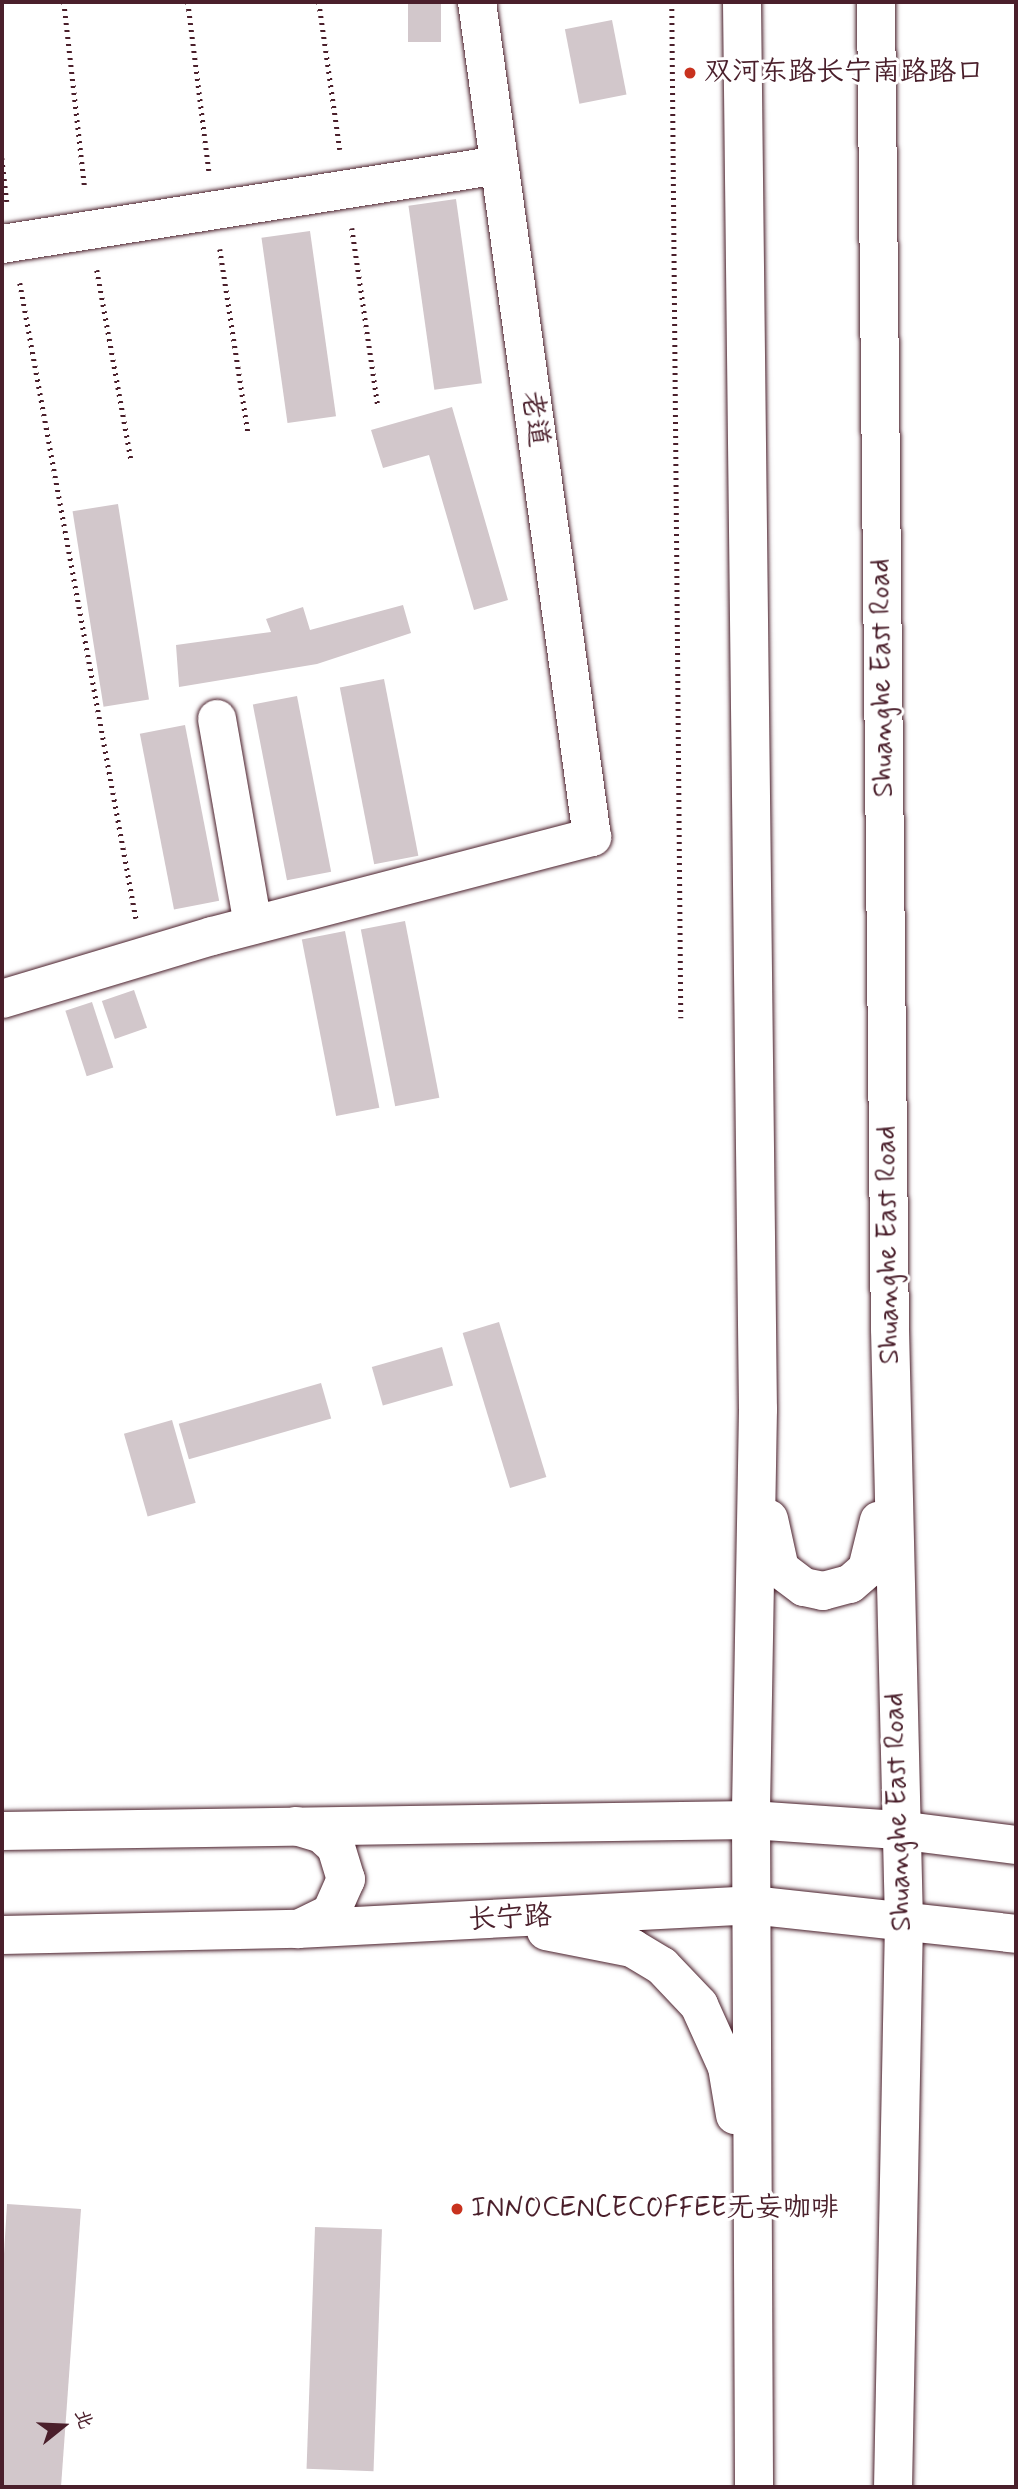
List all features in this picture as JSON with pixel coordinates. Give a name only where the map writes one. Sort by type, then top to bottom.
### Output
[{"type":"street","name":"老道","points":[[253,925],[592,837],[477,2]]},
{"type":"street","points":[[742,2],[758,1409],[751,1820],[754,2487]]},
{"type":"street","name":"Shuanghe East Road","points":[[876,2],[891,1408],[898,1830],[904,1921],[893,2487]]},
{"type":"street","points":[[7,243],[499,165]]},
{"type":"street","points":[[2,999],[253,925],[217,719]]},
{"type":"street","points":[[758,1409],[771,1535],[780,1569],[804,1587],[823,1591],[850,1584],[867,1569],[877,1542],[891,1408]]},
{"type":"street","points":[[2,1831],[751,1820],[898,1830],[1016,1845]]},
{"type":"street","points":[[290,1825],[322,1834],[336,1847],[346,1879],[331,1913],[298,1929]]},
{"type":"street","name":"长宁路","points":[[2,1935],[298,1929],[751,1905],[1016,1934]]},
{"type":"street","points":[[496,1920],[632,1948],[662,1966],[699,2004],[727,2067],[752,2181]]},
{"type":"path","points":[[64,2],[89,230],[131,459]]},
{"type":"path","points":[[188,2],[214,211],[248,432]]},
{"type":"path","points":[[319,2],[378,407]]},
{"type":"path","points":[[672,2],[681,1018]]},
{"type":"path","points":[[7,243],[144,957]]},
{"type":"building","points":[[408,2],[441,2],[441,42],[408,42]]},
{"type":"building","points":[[612,20],[627,95],[579,104],[565,29]]},
{"type":"building","points":[[456,199],[482,383],[434,390],[408,206]]},
{"type":"building","points":[[310,231],[336,416],[288,423],[261,238]]},
{"type":"building","points":[[452,407],[508,600],[474,610],[429,455],[383,468],[371,430]]},
{"type":"building","points":[[118,504],[149,700],[104,707],[73,511]]},
{"type":"building","points":[[403,605],[411,633],[317,664],[179,687],[176,645],[271,632],[266,619],[303,607],[310,630]]},
{"type":"building","points":[[384,679],[418,856],[374,864],[340,688]]},
{"type":"building","points":[[297,696],[331,872],[287,880],[253,705]]},
{"type":"building","points":[[185,725],[219,901],[174,909],[140,734]]},
{"type":"building","points":[[405,921],[439,1098],[395,1106],[361,930]]},
{"type":"building","points":[[345,931],[379,1108],[336,1116],[302,939]]},
{"type":"building","points":[[134,990],[147,1028],[115,1039],[102,1001]]},
{"type":"building","points":[[92,1002],[113,1068],[87,1076],[65,1011]]},
{"type":"building","points":[[499,1322],[546,1477],[510,1488],[463,1333]]},
{"type":"building","points":[[442,1347],[453,1385],[383,1406],[372,1367]]},
{"type":"building","points":[[321,1383],[331,1419],[189,1459],[179,1424]]},
{"type":"building","points":[[172,1420],[196,1503],[148,1516],[124,1434]]},
{"type":"building","points":[[7,2204],[81,2209],[61,2487],[2,2487],[2,2287]]},
{"type":"building","points":[[315,2227],[382,2229],[374,2471],[307,2469]]},
{"type":"place","name":"双河东路长宁南路路口","points":[[690,73]]},
{"type":"place","name":"INNOCENCECOFFEE无妄咖啡","points":[[457,2209]]}]
